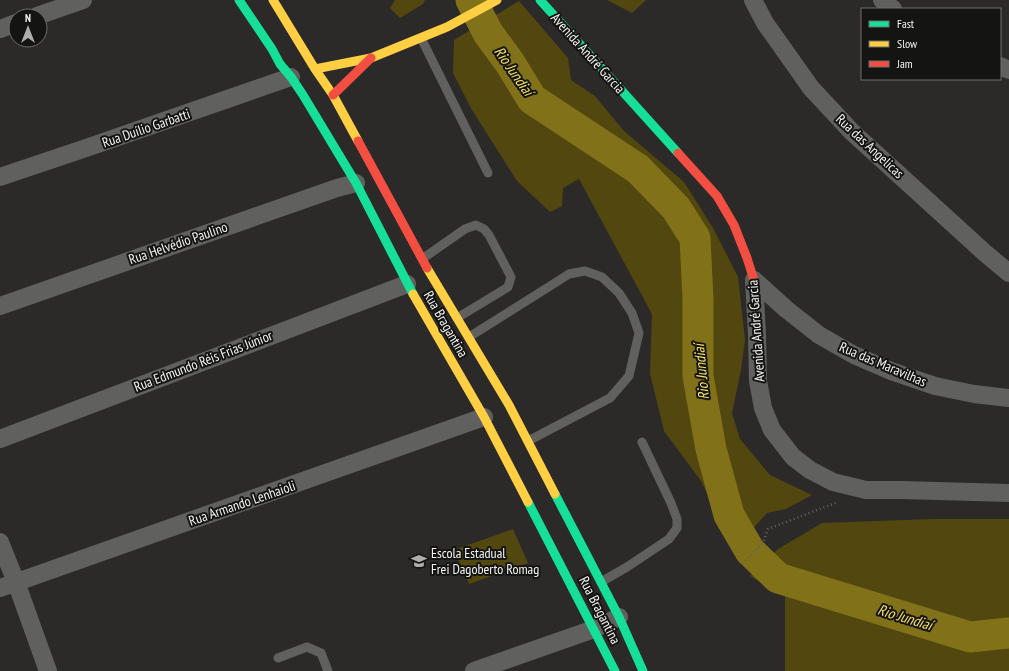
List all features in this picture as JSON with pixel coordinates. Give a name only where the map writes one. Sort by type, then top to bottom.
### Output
[{"type":"main road","name":"Rua Bragantina","points":[[239,0],[272,49],[280,64],[303,95],[356,182],[407,284],[484,417],[616,671]]},
{"type":"main road","name":"Rua Bragantina","points":[[273,0],[315,69],[333,95],[422,258],[510,405],[620,617],[643,671]]},
{"type":"main road","points":[[315,69],[371,58],[421,38],[497,0]]},
{"type":"main road","name":"Avenida André Garcia","points":[[540,0],[717,196],[734,225],[748,258],[754,280]]},
{"type":"main road","points":[[333,95],[371,58]]},
{"type":"street","points":[[48,12],[83,0]]},
{"type":"street","name":"Rua das Angelicas","points":[[754,0],[765,23],[812,88],[852,132],[985,254],[1009,273]]},
{"type":"street","points":[[882,0],[892,8]]},
{"type":"street","name":"Rua Duílio Garbatti","points":[[0,177],[89,148],[291,77]]},
{"type":"street","name":"Rua Helvédio Paulino","points":[[0,306],[356,182]]},
{"type":"street","name":"Rua das Maravilhas","points":[[754,280],[818,335],[854,356],[934,386],[974,394],[1009,398]]},
{"type":"street","name":"Avenida André Garcia","points":[[754,280],[758,381],[763,408],[772,430],[793,457],[810,470],[833,482],[866,490],[1009,493]]},
{"type":"street","name":"Rua Edmundo Réis Frias Júnior","points":[[0,439],[407,284]]},
{"type":"street","name":"Rua Armando Lenhaioli","points":[[8,585],[484,417]]},
{"type":"street","points":[[0,542],[8,585],[48,671]]},
{"type":"street","points":[[474,671],[594,629],[620,617]]},
{"type":"lane","points":[[421,38],[488,173]]},
{"type":"lane","points":[[422,258],[465,229],[476,226],[484,229],[489,234],[511,278],[508,286],[457,318]]},
{"type":"lane","points":[[469,337],[569,274],[585,271],[602,277],[619,293],[632,312],[639,333],[629,376],[610,398],[528,441]]},
{"type":"lane","points":[[601,582],[627,567],[669,539],[677,528],[677,519],[672,503],[642,442]]},
{"type":"lane","points":[[278,658],[307,647],[321,653],[328,671]]},
{"type":"path","points":[[742,564],[763,543],[768,529],[866,490]]},
{"type":"shaded area","points":[[395,0],[425,0],[423,4],[400,18],[390,8]]},
{"type":"shaded area","points":[[607,0],[646,0],[632,13]]},
{"type":"shaded area","points":[[519,1],[568,58],[571,80],[595,96],[624,131],[684,182],[713,228],[738,277],[745,340],[741,370],[732,413],[740,439],[770,475],[812,495],[786,509],[767,513],[734,550],[701,481],[664,431],[650,373],[652,314],[579,179],[563,188],[562,206],[550,212],[517,181],[472,110],[453,73],[454,40]]},
{"type":"shaded area","points":[[933,519],[1009,519],[1009,671],[785,671],[785,596],[750,576],[778,549],[822,523]]},
{"type":"shaded area","points":[[513,529],[528,563],[469,584],[454,550]]},
{"type":"waterway","name":"Rio Jundiaí","points":[[471,0],[488,33],[510,63],[532,99],[638,169],[676,208],[695,238],[698,299],[698,376],[711,449],[729,515],[750,551],[778,578],[970,637],[1009,633]]},
{"type":"traffic: fast","points":[[239,0],[272,49],[280,64],[303,95],[356,183],[413,294]]},
{"type":"traffic: fast","points":[[540,0],[678,153]]},
{"type":"traffic: fast","points":[[555,494],[619,617],[643,671]]},
{"type":"traffic: fast","points":[[528,502],[615,671]]},
{"type":"traffic: slow","points":[[273,0],[315,69],[333,95],[358,141]]},
{"type":"traffic: slow","points":[[315,69],[371,58],[447,27],[497,0]]},
{"type":"traffic: slow","points":[[427,268],[509,405],[555,494]]},
{"type":"traffic: slow","points":[[413,294],[484,417],[528,502]]},
{"type":"traffic: jam","points":[[333,95],[371,58]]},
{"type":"traffic: jam","points":[[358,141],[427,268]]},
{"type":"traffic: jam","points":[[678,153],[717,196],[734,225],[754,280]]},
{"type":"place","name":"Escola Estadual Frei Dagoberto Romag","points":[[419,561]]}]
